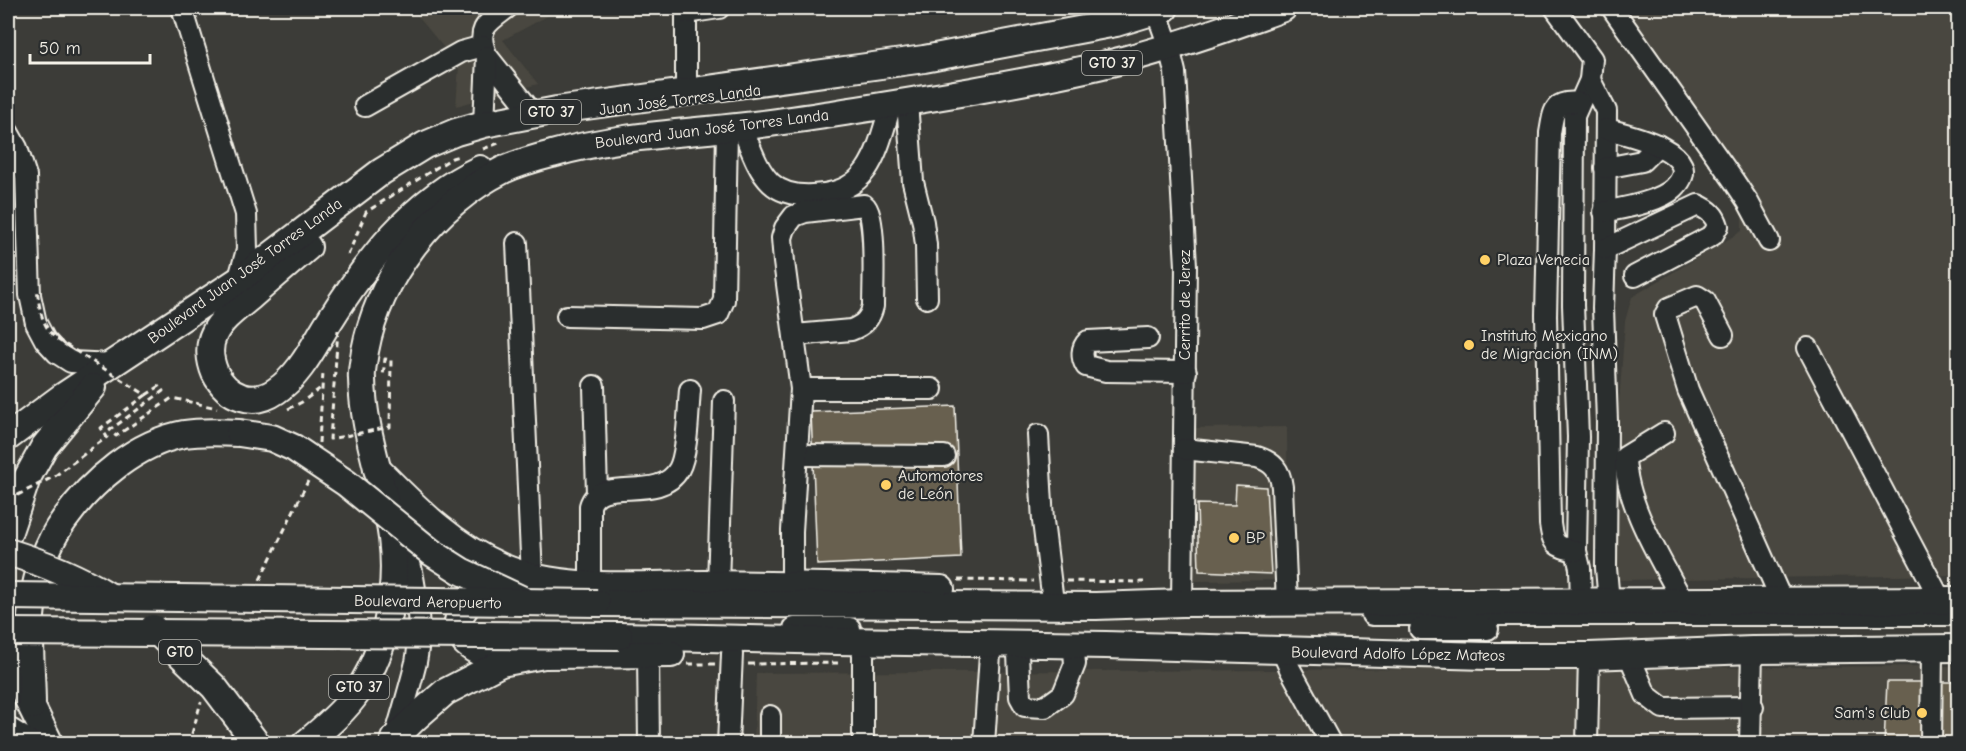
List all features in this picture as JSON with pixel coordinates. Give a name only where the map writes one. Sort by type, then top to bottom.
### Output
[{"type":"main road","name":"Boulevard Juan José Torres Landa","points":[[305,744],[353,698],[371,667],[389,615],[392,539],[363,409],[361,373],[369,330],[384,293],[403,260],[428,229],[451,206],[481,183],[529,160],[614,139],[734,128],[899,104],[1054,76],[1169,47],[1283,8]]},
{"type":"main road","name":"Boulevard Juan José Torres Landa","points":[[8,437],[62,397],[239,280],[381,172],[425,145],[456,132],[484,124],[534,115],[924,59],[1069,32],[1125,13],[1160,9]]},
{"type":"main road","points":[[381,172],[340,219],[225,318],[214,334],[210,348],[211,364],[219,380],[231,393],[244,399],[261,399],[275,392],[293,377],[328,322],[391,237],[417,210],[440,191],[459,178],[503,159],[531,152],[583,146]]},
{"type":"main road","points":[[8,534],[27,478],[44,447],[113,364]]},
{"type":"main road","points":[[32,706],[30,633],[32,603],[38,574],[54,536],[63,520],[102,478],[129,457],[157,443],[184,434],[239,433],[272,438],[294,448],[345,483],[431,552],[461,571],[530,603]]},
{"type":"main road","points":[[377,469],[423,515],[475,553],[502,567],[532,577],[587,585]]},
{"type":"main road","name":"GTO","points":[[8,552],[47,564],[84,581],[120,603],[155,629],[214,687],[256,744]]},
{"type":"main road","points":[[501,663],[471,647],[463,640],[458,630],[459,617],[466,606],[483,594],[496,591],[543,591],[587,585],[792,584],[1052,594],[1071,597],[1096,606]]},
{"type":"main road","name":"Boulevard Aeropuerto","points":[[8,596],[530,603],[846,622]]},
{"type":"main road","points":[[846,622],[1096,606],[1182,603],[1782,602],[1953,605]]},
{"type":"main road","name":"Boulevard Aeropuerto","points":[[8,632],[607,635],[846,622]]},
{"type":"main road","name":"Boulevard Adolfo López Mateos","points":[[846,622],[1106,645],[1486,656],[1959,648]]},
{"type":"main road","points":[[393,741],[445,692],[501,663],[544,655],[648,654],[732,659],[863,659],[1074,651],[1106,645]]},
{"type":"main road","points":[[8,652],[13,669],[50,744]]},
{"type":"main road","points":[[8,731],[29,744]]},
{"type":"street","points":[[182,8],[246,214],[247,249],[225,318]]},
{"type":"street","points":[[484,124],[485,51],[481,35],[484,27],[507,8]]},
{"type":"street","points":[[686,92],[686,10],[720,8]]},
{"type":"street","points":[[1555,8],[1592,59],[1590,80],[1574,116],[1573,305],[1578,437],[1576,551],[1580,568],[1581,602]]},
{"type":"street","points":[[1612,8],[1734,181],[1769,241]]},
{"type":"street","name":"Cerrito de Jerez","points":[[1160,9],[1175,72],[1186,266],[1182,603]]},
{"type":"street","points":[[365,106],[461,52],[485,51]]},
{"type":"street","points":[[485,51],[534,115]]},
{"type":"street","points":[[1590,80],[1606,111],[1603,308],[1607,437],[1616,459],[1626,470],[1636,507],[1683,602]]},
{"type":"street","points":[[1576,551],[1558,547],[1553,542],[1550,524],[1546,305],[1550,134],[1553,114],[1565,101],[1579,103]]},
{"type":"street","points":[[734,128],[764,176],[777,189],[790,195],[818,195],[840,191],[850,186],[867,169],[899,104]]},
{"type":"street","points":[[899,104],[913,182],[923,222],[927,298]]},
{"type":"street","points":[[567,316],[703,319],[718,314],[724,300],[734,128]]},
{"type":"street","points":[[1604,212],[1664,195],[1674,189],[1681,180],[1683,171],[1680,162],[1658,146],[1636,135],[1606,129]]},
{"type":"street","points":[[8,135],[18,148],[26,177],[30,295],[36,323],[51,346],[72,362],[113,364]]},
{"type":"street","points":[[1605,168],[1642,161],[1658,146]]},
{"type":"street","points":[[792,584],[792,531],[801,389],[782,238],[785,228],[794,216],[805,212],[864,205],[869,211],[872,225],[873,306],[871,315],[860,327],[851,330],[795,335]]},
{"type":"street","points":[[1605,249],[1698,205],[1707,209],[1716,218],[1718,226],[1713,235],[1635,276]]},
{"type":"street","points":[[517,243],[532,577]]},
{"type":"street","points":[[1723,334],[1705,301],[1697,296],[1668,308],[1665,315],[1688,390],[1782,602]]},
{"type":"street","points":[[1546,305],[1603,308]]},
{"type":"street","points":[[1148,338],[1089,341],[1082,351],[1082,360],[1086,366],[1106,371],[1186,372]]},
{"type":"street","points":[[597,619],[846,622],[1238,614],[1953,605],[1808,348]]},
{"type":"street","points":[[594,386],[597,494]]},
{"type":"street","points":[[801,389],[932,389]]},
{"type":"street","points":[[587,585],[592,499],[597,494],[608,490],[653,488],[669,480],[677,472],[683,459],[690,390]]},
{"type":"street","points":[[718,584],[724,401]]},
{"type":"street","points":[[1616,459],[1664,433]]},
{"type":"street","points":[[1038,435],[1043,520],[1052,594]]},
{"type":"street","points":[[1578,437],[1607,437]]},
{"type":"street","points":[[1184,449],[1257,457],[1268,460],[1275,466],[1281,477],[1282,487],[1287,603]]},
{"type":"street","points":[[797,455],[944,456]]},
{"type":"street","points":[[1609,602],[1606,568],[1616,459]]},
{"type":"street","points":[[377,469],[405,540],[415,594],[418,642],[416,661],[393,741]]},
{"type":"street","points":[[1420,629],[1488,629]]},
{"type":"street","points":[[1931,744],[1932,649]]},
{"type":"street","points":[[1750,744],[1753,708],[1752,650]]},
{"type":"street","points":[[1017,654],[1020,697],[1025,706],[1045,707],[1063,694],[1076,664],[1074,651]]},
{"type":"street","points":[[1282,651],[1331,744]]},
{"type":"street","points":[[648,654],[649,744]]},
{"type":"street","points":[[984,744],[990,654]]},
{"type":"street","points":[[1629,655],[1646,695],[1663,708],[1753,708]]},
{"type":"street","points":[[1587,744],[1589,656]]},
{"type":"street","points":[[728,744],[732,659]]},
{"type":"street","points":[[863,659],[863,744]]},
{"type":"street","points":[[770,716],[770,744]]},
{"type":"path","points":[[474,151],[507,141]]},
{"type":"path","points":[[346,262],[366,212],[452,158],[463,155]]},
{"type":"path","points":[[46,289],[37,290],[40,317],[55,338],[146,395]]},
{"type":"path","points":[[338,330],[330,439],[390,427],[391,360],[384,360],[383,376]]},
{"type":"path","points":[[66,339],[79,348]]},
{"type":"path","points":[[318,447],[321,437],[323,365]]},
{"type":"path","points":[[8,500],[55,476],[107,437],[101,428],[160,386],[163,391],[110,430],[116,436],[172,398],[217,408]]},
{"type":"path","points":[[281,412],[302,402],[322,386]]},
{"type":"path","points":[[258,585],[309,474]]},
{"type":"path","points":[[684,664],[732,659],[863,659]]},
{"type":"shaded area","points":[[411,8],[562,8],[503,40],[538,84],[456,106],[459,66]]},
{"type":"shaded area","points":[[1596,8],[1958,8],[1958,575],[1618,580],[1617,431],[1625,321],[1632,297],[1742,231],[1742,217],[1725,187]]},
{"type":"shaded area","points":[[1287,427],[1288,580],[1194,581],[1194,428]]},
{"type":"shaded area","points":[[1958,666],[1958,743],[754,744],[756,673]]},
{"type":"building","name":"Automotores de León","points":[[955,406],[961,558],[817,565],[811,412]]},
{"type":"building","name":"BP","points":[[1236,485],[1266,487],[1271,574],[1199,571],[1197,504],[1235,505]]},
{"type":"building","name":"Sam's Club","points":[[1887,682],[1958,682],[1958,744],[1884,744]]},
{"type":"place","name":"Plaza Venecia","points":[[1485,260]]},
{"type":"place","name":"Instituto Mexicano de Migracion (INM)","points":[[1469,345]]},
{"type":"place","name":"Automotores de León","points":[[886,485]]},
{"type":"place","name":"BP","points":[[1234,538]]},
{"type":"place","name":"Sam's Club","points":[[1922,713]]}]
